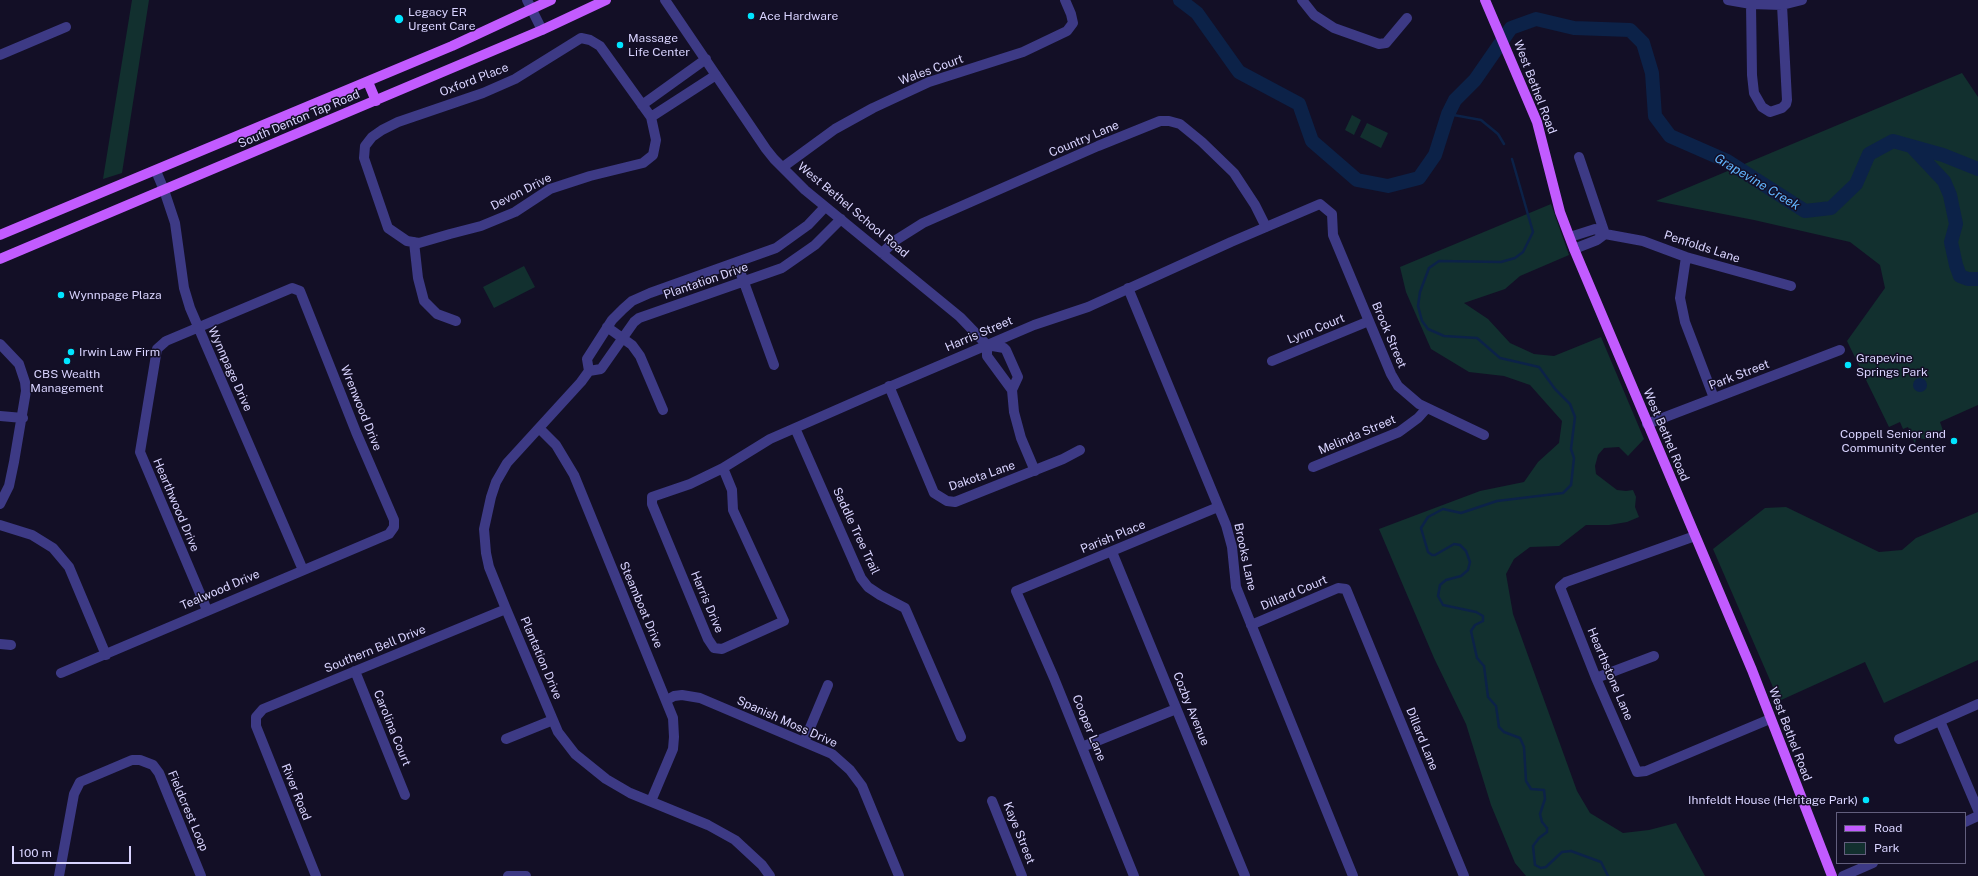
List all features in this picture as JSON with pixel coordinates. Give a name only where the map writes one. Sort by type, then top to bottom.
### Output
[{"type":"main road","name":"South Denton Tap Road","points":[[0,235],[452,46],[530,5],[551,0]]},
{"type":"main road","name":"South Denton Tap Road","points":[[0,259],[376,101],[542,30],[606,0]]},
{"type":"main road","name":"West Bethel Road","points":[[1485,0],[1537,122],[1560,212],[1574,249],[1752,670],[1832,876]]},
{"type":"main road","points":[[368,82],[376,101]]},
{"type":"street","name":"West Bethel School Road","points":[[665,0],[766,149],[782,167],[825,207],[960,317],[987,345]]},
{"type":"street","name":"Wales Court","points":[[782,167],[835,129],[873,108],[929,82],[1023,52],[1067,31],[1073,23],[1065,0]]},
{"type":"street","points":[[1302,0],[1314,15],[1334,28],[1379,44],[1386,43],[1407,18]]},
{"type":"street","points":[[1728,0],[1751,4],[1782,5],[1802,0]]},
{"type":"street","points":[[1751,4],[1752,76],[1754,93],[1762,107],[1770,112],[1782,108],[1786,104],[1782,5]]},
{"type":"street","points":[[530,5],[542,30]]},
{"type":"street","points":[[0,55],[66,27]]},
{"type":"street","name":"Oxford Place","points":[[410,242],[388,228],[364,158],[365,146],[372,137],[382,130],[398,122],[483,93],[515,79],[581,38],[590,40],[600,46],[642,105]]},
{"type":"street","points":[[706,59],[642,105],[651,117],[716,75]]},
{"type":"street","name":"Devon Drive","points":[[410,242],[419,243],[481,226],[508,215],[550,189],[590,176],[643,163],[653,155],[656,140],[651,117]]},
{"type":"street","name":"Country Lane","points":[[882,254],[896,240],[922,223],[1098,146],[1164,121],[1180,124],[1224,162],[1238,178],[1266,227]]},
{"type":"street","points":[[1574,249],[1597,240],[1605,234],[1579,157]]},
{"type":"street","name":"Wynnpage Drive","points":[[156,171],[175,223],[184,288],[197,327],[303,570]]},
{"type":"street","name":"Harris Street","points":[[652,497],[690,484],[723,468],[770,438],[1034,325],[1088,307],[1320,204]]},
{"type":"street","name":"Brock Street","points":[[1320,204],[1332,214],[1333,235],[1391,374],[1398,386],[1419,404],[1484,435]]},
{"type":"street","name":"Plantation Drive","points":[[770,876],[762,865],[735,840],[708,825],[624,790],[606,779],[575,754],[558,732],[489,567],[484,529],[486,515],[496,482],[507,463],[576,388],[588,371],[587,359],[607,327],[612,320],[632,301],[776,248],[808,225],[825,207]]},
{"type":"street","name":"Plantation Drive","points":[[588,371],[601,369],[634,322],[639,318],[782,268],[815,245],[841,219]]},
{"type":"street","name":"Penfolds Lane","points":[[1570,237],[1595,229],[1605,234],[1643,241],[1686,257],[1791,286]]},
{"type":"street","points":[[410,242],[424,301],[438,314],[456,321]]},
{"type":"street","points":[[1686,257],[1680,298],[1685,322],[1714,398]]},
{"type":"street","points":[[737,263],[774,364]]},
{"type":"street","name":"Hearthwood Drive","points":[[207,610],[140,452],[157,350],[166,340],[197,327],[292,288],[300,291]]},
{"type":"street","name":"Brooks Lane","points":[[1128,288],[1218,507],[1232,547],[1236,586],[1353,876]]},
{"type":"street","name":"Wrenwood Drive","points":[[300,291],[356,432],[394,520],[394,527],[389,534]]},
{"type":"street","name":"Lynn Court","points":[[1272,361],[1369,321]]},
{"type":"street","points":[[607,327],[632,345],[640,356],[663,410]]},
{"type":"street","points":[[0,344],[14,356],[23,372],[26,391],[23,418],[9,486],[0,504]]},
{"type":"street","points":[[1012,390],[987,356],[987,345],[1004,348],[1006,350],[1018,377],[1012,390],[1014,412],[1035,471]]},
{"type":"street","name":"Park Street","points":[[1647,424],[1840,350]]},
{"type":"street","name":"Dakota Lane","points":[[890,386],[934,493],[940,498],[955,502],[1035,471],[1080,450]]},
{"type":"street","name":"Melinda Street","points":[[1313,468],[1399,432],[1418,418],[1427,408]]},
{"type":"street","points":[[0,416],[23,418]]},
{"type":"street","name":"Steamboat Drive","points":[[539,428],[556,445],[574,475],[667,700],[674,727],[673,749],[651,801]]},
{"type":"street","name":"Saddle Tree Trail","points":[[795,428],[861,578],[874,590],[905,608],[961,737]]},
{"type":"street","name":"Harris Drive","points":[[652,497],[652,504],[708,640],[714,648],[722,649],[784,621],[733,510],[732,490],[723,468]]},
{"type":"street","name":"Parish Place","points":[[1016,591],[1218,507]]},
{"type":"street","points":[[0,524],[32,535],[54,548],[69,567],[106,655]]},
{"type":"street","name":"Tealwood Drive","points":[[61,673],[389,534]]},
{"type":"street","name":"Hearthstone Lane","points":[[1695,536],[1566,582],[1560,587],[1596,678],[1637,772],[1646,771],[1770,719]]},
{"type":"street","name":"Cozby Avenue","points":[[1112,552],[1245,876]]},
{"type":"street","name":"Dillard Court","points":[[1251,625],[1338,588],[1346,589],[1356,611]]},
{"type":"street","name":"Cooper Lane","points":[[1016,591],[1082,747],[1134,876]]},
{"type":"street","name":"Southern Bell Drive","points":[[256,717],[263,709],[506,609]]},
{"type":"street","name":"Dillard Lane","points":[[1356,611],[1464,876]]},
{"type":"street","points":[[0,644],[11,645]]},
{"type":"street","points":[[1596,678],[1654,656]]},
{"type":"street","name":"Carolina Court","points":[[355,671],[405,795]]},
{"type":"street","points":[[804,742],[828,685]]},
{"type":"street","name":"Spanish Moss Drive","points":[[667,700],[674,696],[682,695],[700,698],[832,754],[850,770],[862,786],[899,876]]},
{"type":"street","points":[[1898,739],[1978,704]]},
{"type":"street","points":[[1082,747],[1176,709]]},
{"type":"street","name":"River Road","points":[[256,717],[256,726],[316,876]]},
{"type":"street","points":[[506,739],[553,720]]},
{"type":"street","points":[[1940,721],[1978,810]]},
{"type":"street","name":"Fieldcrest Loop","points":[[59,876],[74,794],[80,782],[132,760],[140,760],[153,765],[159,773],[201,876]]},
{"type":"street","name":"Kaye Street","points":[[992,801],[1022,876]]},
{"type":"street","points":[[1966,822],[1978,816]]},
{"type":"street","points":[[1843,876],[1871,864]]},
{"type":"street","points":[[508,876],[526,876]]},
{"type":"green space","points":[[132,0],[149,0],[122,173],[103,179]]},
{"type":"green space","points":[[1962,73],[1978,97],[1978,405],[1940,422],[1945,436],[1933,440],[1916,438],[1915,444],[1908,427],[1903,429],[1900,422],[1889,427],[1847,341],[1885,288],[1880,265],[1850,242],[1754,220],[1656,201]]},
{"type":"green space","points":[[1352,115],[1361,120],[1354,135],[1345,130]]},
{"type":"green space","points":[[1367,123],[1388,133],[1381,148],[1360,137]]},
{"type":"green space","points":[[1551,204],[1569,255],[1520,276],[1505,289],[1464,303],[1488,319],[1510,343],[1534,354],[1554,356],[1601,337],[1644,439],[1628,456],[1619,447],[1604,448],[1598,455],[1595,466],[1596,474],[1617,490],[1633,490],[1636,497],[1635,507],[1639,517],[1627,522],[1609,525],[1586,525],[1559,546],[1530,547],[1514,559],[1506,574],[1513,614],[1577,791],[1590,813],[1623,833],[1649,830],[1676,823],[1705,876],[1526,876],[1515,863],[1491,805],[1466,724],[1434,658],[1379,529],[1480,491],[1524,482],[1538,462],[1559,443],[1562,421],[1530,385],[1504,376],[1469,372],[1431,349],[1406,292],[1400,267]]},
{"type":"green space","points":[[524,266],[535,287],[494,308],[483,287]]},
{"type":"green space","points":[[1786,507],[1879,552],[1902,550],[1916,538],[1978,512],[1978,660],[1884,703],[1865,662],[1779,701],[1713,549],[1765,508]]},
{"type":"water","points":[[1917,378],[1923,378],[1927,382],[1927,388],[1923,392],[1917,392],[1913,388],[1913,382]]},
{"type":"waterway","name":"Grapevine Creek","points":[[1180,0],[1197,13],[1239,72],[1299,104],[1312,141],[1357,180],[1388,186],[1419,178],[1435,155],[1448,114],[1455,100],[1475,80],[1511,28],[1536,19],[1574,28],[1630,30],[1643,43],[1652,73],[1655,116],[1670,136],[1727,161],[1805,211],[1831,208],[1856,184],[1869,154],[1893,141],[1943,155],[1978,169]]},
{"type":"waterway","points":[[1448,114],[1481,120],[1498,134],[1504,144]]},
{"type":"waterway","name":"Grapevine Creek","points":[[1912,147],[1944,181],[1950,195],[1956,224],[1951,242],[1960,276],[1968,279],[1978,279]]},
{"type":"waterway","points":[[1512,159],[1533,232],[1523,252],[1515,258],[1501,262],[1439,261],[1429,268],[1420,292],[1418,306],[1422,321],[1428,329],[1444,336],[1477,338],[1500,358],[1539,367],[1555,389],[1570,404],[1575,417],[1571,449],[1574,458],[1571,485],[1563,493],[1497,501],[1461,513],[1443,509],[1428,517],[1421,528],[1428,552],[1432,555],[1435,555],[1454,544],[1460,545],[1466,551],[1470,562],[1468,570],[1461,576],[1446,580],[1440,585],[1438,596],[1443,605],[1476,612],[1483,616],[1483,621],[1475,625],[1471,631],[1477,658],[1484,666],[1488,697],[1496,706],[1499,727],[1504,732],[1520,738],[1524,747],[1526,781],[1531,789],[1544,790],[1545,799],[1540,814],[1542,822],[1547,828],[1547,832],[1539,838],[1533,846],[1535,865],[1541,868],[1546,867],[1562,852],[1571,851],[1601,862],[1608,876]]},
{"type":"place","name":"Ace Hardware","points":[[751,16]]},
{"type":"place","name":"Legacy ER Urgent Care","points":[[399,19]]},
{"type":"place","name":"Massage Life Center","points":[[620,45]]},
{"type":"place","name":"Wynnpage Plaza","points":[[61,295]]},
{"type":"place","name":"Irwin Law Firm","points":[[71,352]]},
{"type":"place","name":"CBS Wealth Management","points":[[67,361]]},
{"type":"place","name":"Grapevine Springs Park","points":[[1848,365]]},
{"type":"place","name":"Coppell Senior and Community Center","points":[[1954,441]]},
{"type":"place","name":"Ihnfeldt House (Heritage Park)","points":[[1866,800]]}]
